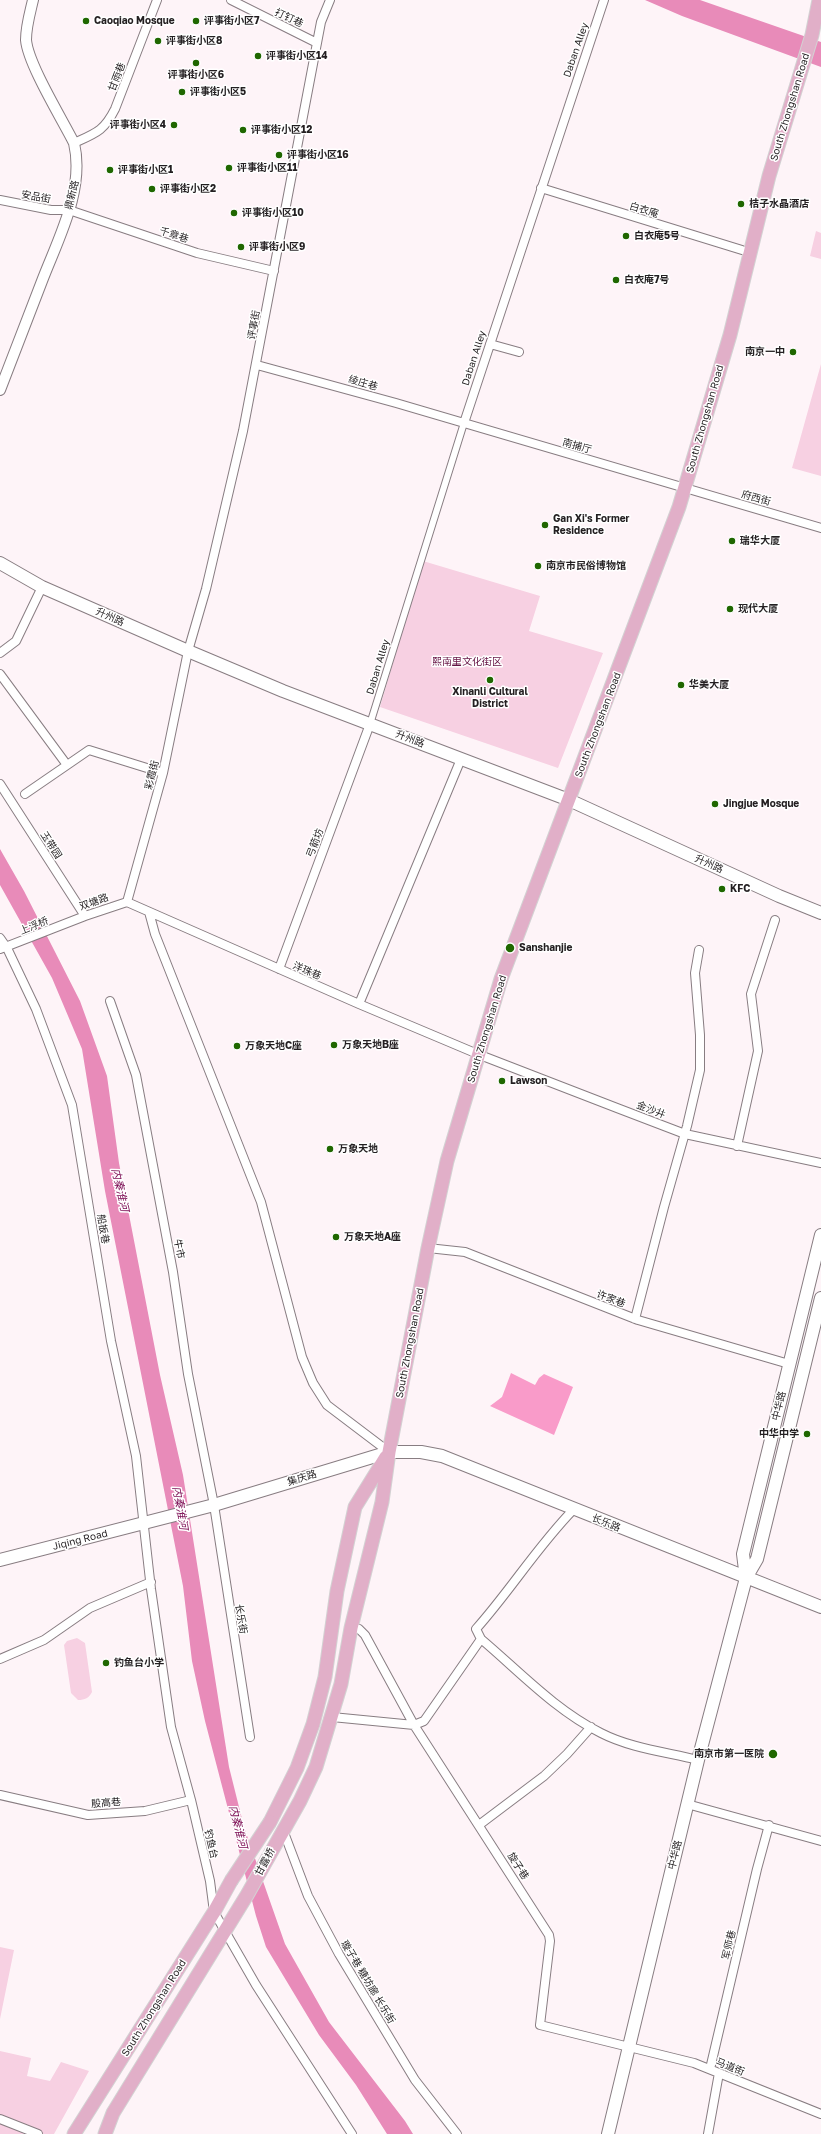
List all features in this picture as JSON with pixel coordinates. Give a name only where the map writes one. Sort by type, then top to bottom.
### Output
[{"type":"main road","name":"South Zhongshan Road","points":[[282,1830],[300,1801],[316,1767],[341,1684],[351,1628],[382,1502],[389,1452],[428,1248],[447,1161],[480,1055],[501,979],[636,625],[685,488],[730,335],[769,176],[812,35],[819,0]]},
{"type":"main road","name":"升州路","points":[[0,563],[42,587],[188,651],[283,691],[569,800],[779,896],[821,913]]},
{"type":"main road","name":"中华路","points":[[746,1578],[743,1554],[821,1235]]},
{"type":"main road","name":"中华路","points":[[608,2134],[698,1760],[746,1578],[757,1559],[821,1298]]},
{"type":"main road","name":"South Zhongshan Road","points":[[270,1822],[297,1768],[314,1718],[325,1677],[337,1591],[355,1507],[389,1452]]},
{"type":"main road","name":"集庆路","points":[[160,1519],[214,1505],[389,1452]]},
{"type":"main road","name":"长乐路","points":[[389,1452],[421,1452],[442,1456],[573,1510],[821,1607]]},
{"type":"main road","name":"Jiqing Road","points":[[0,1560],[160,1519]]},
{"type":"main road","name":"甘露桥","points":[[231,1881],[270,1822]]},
{"type":"main road","name":"甘露桥","points":[[247,1895],[282,1830]]},
{"type":"main road","name":"South Zhongshan Road","points":[[74,2134],[214,1912],[231,1881]]},
{"type":"main road","name":"South Zhongshan Road","points":[[107,2133],[113,2113],[247,1895]]},
{"type":"street","name":"鼎新路","points":[[0,390],[69,210],[77,177],[77,157],[74,144],[30,57],[26,40],[33,0]]},
{"type":"street","name":"甘雨巷","points":[[74,144],[96,133],[108,124],[116,109],[157,0]]},
{"type":"street","name":"打钉巷","points":[[231,0],[317,43]]},
{"type":"street","name":"评事街","points":[[188,651],[208,581],[257,365],[321,22],[330,0]]},
{"type":"street","name":"Daban Alley","points":[[370,724],[464,422],[604,0]]},
{"type":"street","name":"白衣庵","points":[[541,188],[742,250]]},
{"type":"street","name":"安品街","points":[[0,200],[51,210],[69,210]]},
{"type":"street","name":"千章巷","points":[[69,210],[197,253],[274,272]]},
{"type":"street","points":[[490,344],[519,352]]},
{"type":"street","name":"绫庄巷","points":[[257,365],[464,422]]},
{"type":"street","name":"南捕厅","points":[[464,422],[685,488]]},
{"type":"street","name":"府西街","points":[[685,488],[821,528]]},
{"type":"street","points":[[0,653],[16,641],[42,587]]},
{"type":"street","name":"彩霞街","points":[[127,902],[163,773],[188,651]]},
{"type":"street","points":[[0,674],[67,765]]},
{"type":"street","name":"弓箭坊","points":[[279,969],[370,724]]},
{"type":"street","points":[[25,794],[88,750],[163,773]]},
{"type":"street","points":[[359,1004],[461,759]]},
{"type":"street","name":"玉带园","points":[[0,784],[85,916]]},
{"type":"street","name":"洋珠巷","points":[[127,902],[359,1004],[480,1055]]},
{"type":"street","name":"双塘路","points":[[68,923],[127,902]]},
{"type":"street","points":[[149,912],[155,934],[261,1202],[302,1356],[313,1383],[327,1405],[389,1452]]},
{"type":"street","points":[[737,1146],[758,1050],[751,994],[775,920]]},
{"type":"street","name":"上浮桥","points":[[5,948],[68,923]]},
{"type":"street","name":"船板巷","points":[[0,938],[36,1009],[72,1105],[111,1341],[136,1456],[145,1523]]},
{"type":"street","points":[[635,1319],[664,1207],[685,1134],[700,1070],[700,1035],[695,973],[699,950]]},
{"type":"street","name":"牛市","points":[[110,1001],[136,1075],[173,1272],[188,1374],[214,1505]]},
{"type":"street","name":"金沙井","points":[[480,1055],[685,1134],[821,1164]]},
{"type":"street","name":"许家巷","points":[[428,1248],[465,1252],[635,1319],[789,1364]]},
{"type":"street","points":[[803,1307],[821,1312]]},
{"type":"street","name":"长乐街","points":[[214,1505],[250,1736]]},
{"type":"street","points":[[573,1510],[550,1534],[502,1599],[476,1629],[481,1639],[525,1679],[600,1733],[629,1744],[698,1760]]},
{"type":"street","name":"钓鱼台","points":[[145,1523],[151,1582],[171,1726],[191,1800],[210,1881],[214,1912],[256,1985],[352,2134]]},
{"type":"street","points":[[0,1658],[44,1640],[90,1608],[151,1582]]},
{"type":"street","name":"旋子巷","points":[[351,1628],[359,1629],[365,1635],[414,1725],[549,1935],[550,1941],[540,2024],[629,2047]]},
{"type":"street","points":[[332,1717],[414,1725],[424,1721],[481,1639]]},
{"type":"street","points":[[479,1825],[544,1776],[591,1727]]},
{"type":"street","name":"殷高巷","points":[[0,1795],[88,1814],[145,1811],[191,1800]]},
{"type":"street","points":[[687,1804],[769,1825],[821,1841]]},
{"type":"street","name":"军师巷","points":[[710,2069],[769,1825]]},
{"type":"street","name":"璇子巷 糖坊廊 长乐街","points":[[282,1830],[308,1896],[339,1954],[415,2080],[457,2134]]},
{"type":"street","name":"马道街","points":[[629,2047],[694,2063],[821,2114]]},
{"type":"street","points":[[708,2134],[718,2073]]},
{"type":"street","points":[[0,2119],[38,2134]]},
{"type":"green space","points":[[816,231],[821,233],[821,259],[810,256]]},
{"type":"green space","points":[[821,364],[821,476],[792,468]]},
{"type":"green space","name":"熙南里文化街区","points":[[423,561],[540,596],[529,631],[603,653],[558,768],[380,707]]},
{"type":"green space","points":[[77,1638],[85,1643],[92,1692],[90,1696],[83,1700],[78,1700],[71,1693],[64,1645],[67,1641]]},
{"type":"green space","points":[[0,1947],[14,1950],[0,2019]]},
{"type":"green space","points":[[0,2051],[31,2058],[27,2076],[50,2081],[61,2062],[89,2071],[54,2134],[0,2134]]},
{"type":"shaded area","points":[[511,1373],[535,1385],[539,1378],[544,1374],[573,1387],[554,1435],[490,1406],[502,1397]]},
{"type":"water","points":[[645,0],[700,0],[821,42],[821,67],[682,16]]},
{"type":"water","name":"内秦淮河","points":[[0,849],[24,891],[80,1001],[107,1076],[119,1163],[160,1375],[183,1475],[229,1767],[244,1827],[285,1944],[329,2022],[405,2121],[413,2134],[387,2134],[356,2085],[319,2035],[266,1947],[256,1916],[205,1721],[192,1661],[183,1586],[105,1191],[82,1049],[52,978],[0,885]]},
{"type":"place","name":"Caoqiao Mosque","points":[[86,21]]},
{"type":"place","name":"评事街小区7","points":[[196,21]]},
{"type":"place","name":"评事街小区8","points":[[158,41]]},
{"type":"place","name":"评事街小区14","points":[[258,56]]},
{"type":"place","name":"评事街小区6","points":[[196,63]]},
{"type":"place","name":"评事街小区5","points":[[182,92]]},
{"type":"place","name":"评事街小区4","points":[[174,125]]},
{"type":"place","name":"评事街小区12","points":[[243,130]]},
{"type":"place","name":"评事街小区16","points":[[279,155]]},
{"type":"place","name":"评事街小区11","points":[[229,168]]},
{"type":"place","name":"评事街小区1","points":[[110,170]]},
{"type":"place","name":"评事街小区2","points":[[152,189]]},
{"type":"place","name":"桔子水晶酒店","points":[[741,204]]},
{"type":"place","name":"评事街小区10","points":[[234,213]]},
{"type":"place","name":"白衣庵5号","points":[[626,236]]},
{"type":"place","name":"评事街小区9","points":[[241,247]]},
{"type":"place","name":"白衣庵7号","points":[[616,280]]},
{"type":"place","name":"南京一中","points":[[793,352]]},
{"type":"place","name":"Gan Xi's Former Residence","points":[[545,525]]},
{"type":"place","name":"瑞华大厦","points":[[732,541]]},
{"type":"place","name":"南京市民俗博物馆","points":[[538,566]]},
{"type":"place","name":"现代大厦","points":[[730,609]]},
{"type":"place","name":"Xinanli Cultural District","points":[[490,680]]},
{"type":"place","name":"华美大厦","points":[[681,685]]},
{"type":"place","name":"Jingjue Mosque","points":[[715,804]]},
{"type":"place","name":"KFC","points":[[722,889]]},
{"type":"place","name":"Sanshanjie","points":[[510,948]]},
{"type":"place","name":"万象天地B座","points":[[334,1045]]},
{"type":"place","name":"万象天地C座","points":[[237,1046]]},
{"type":"place","name":"Lawson","points":[[502,1081]]},
{"type":"place","name":"万象天地","points":[[330,1149]]},
{"type":"place","name":"万象天地A座","points":[[336,1237]]},
{"type":"place","name":"中华中学","points":[[807,1434]]},
{"type":"place","name":"钓鱼台小学","points":[[106,1663]]},
{"type":"place","name":"南京市第一医院","points":[[773,1754]]}]
